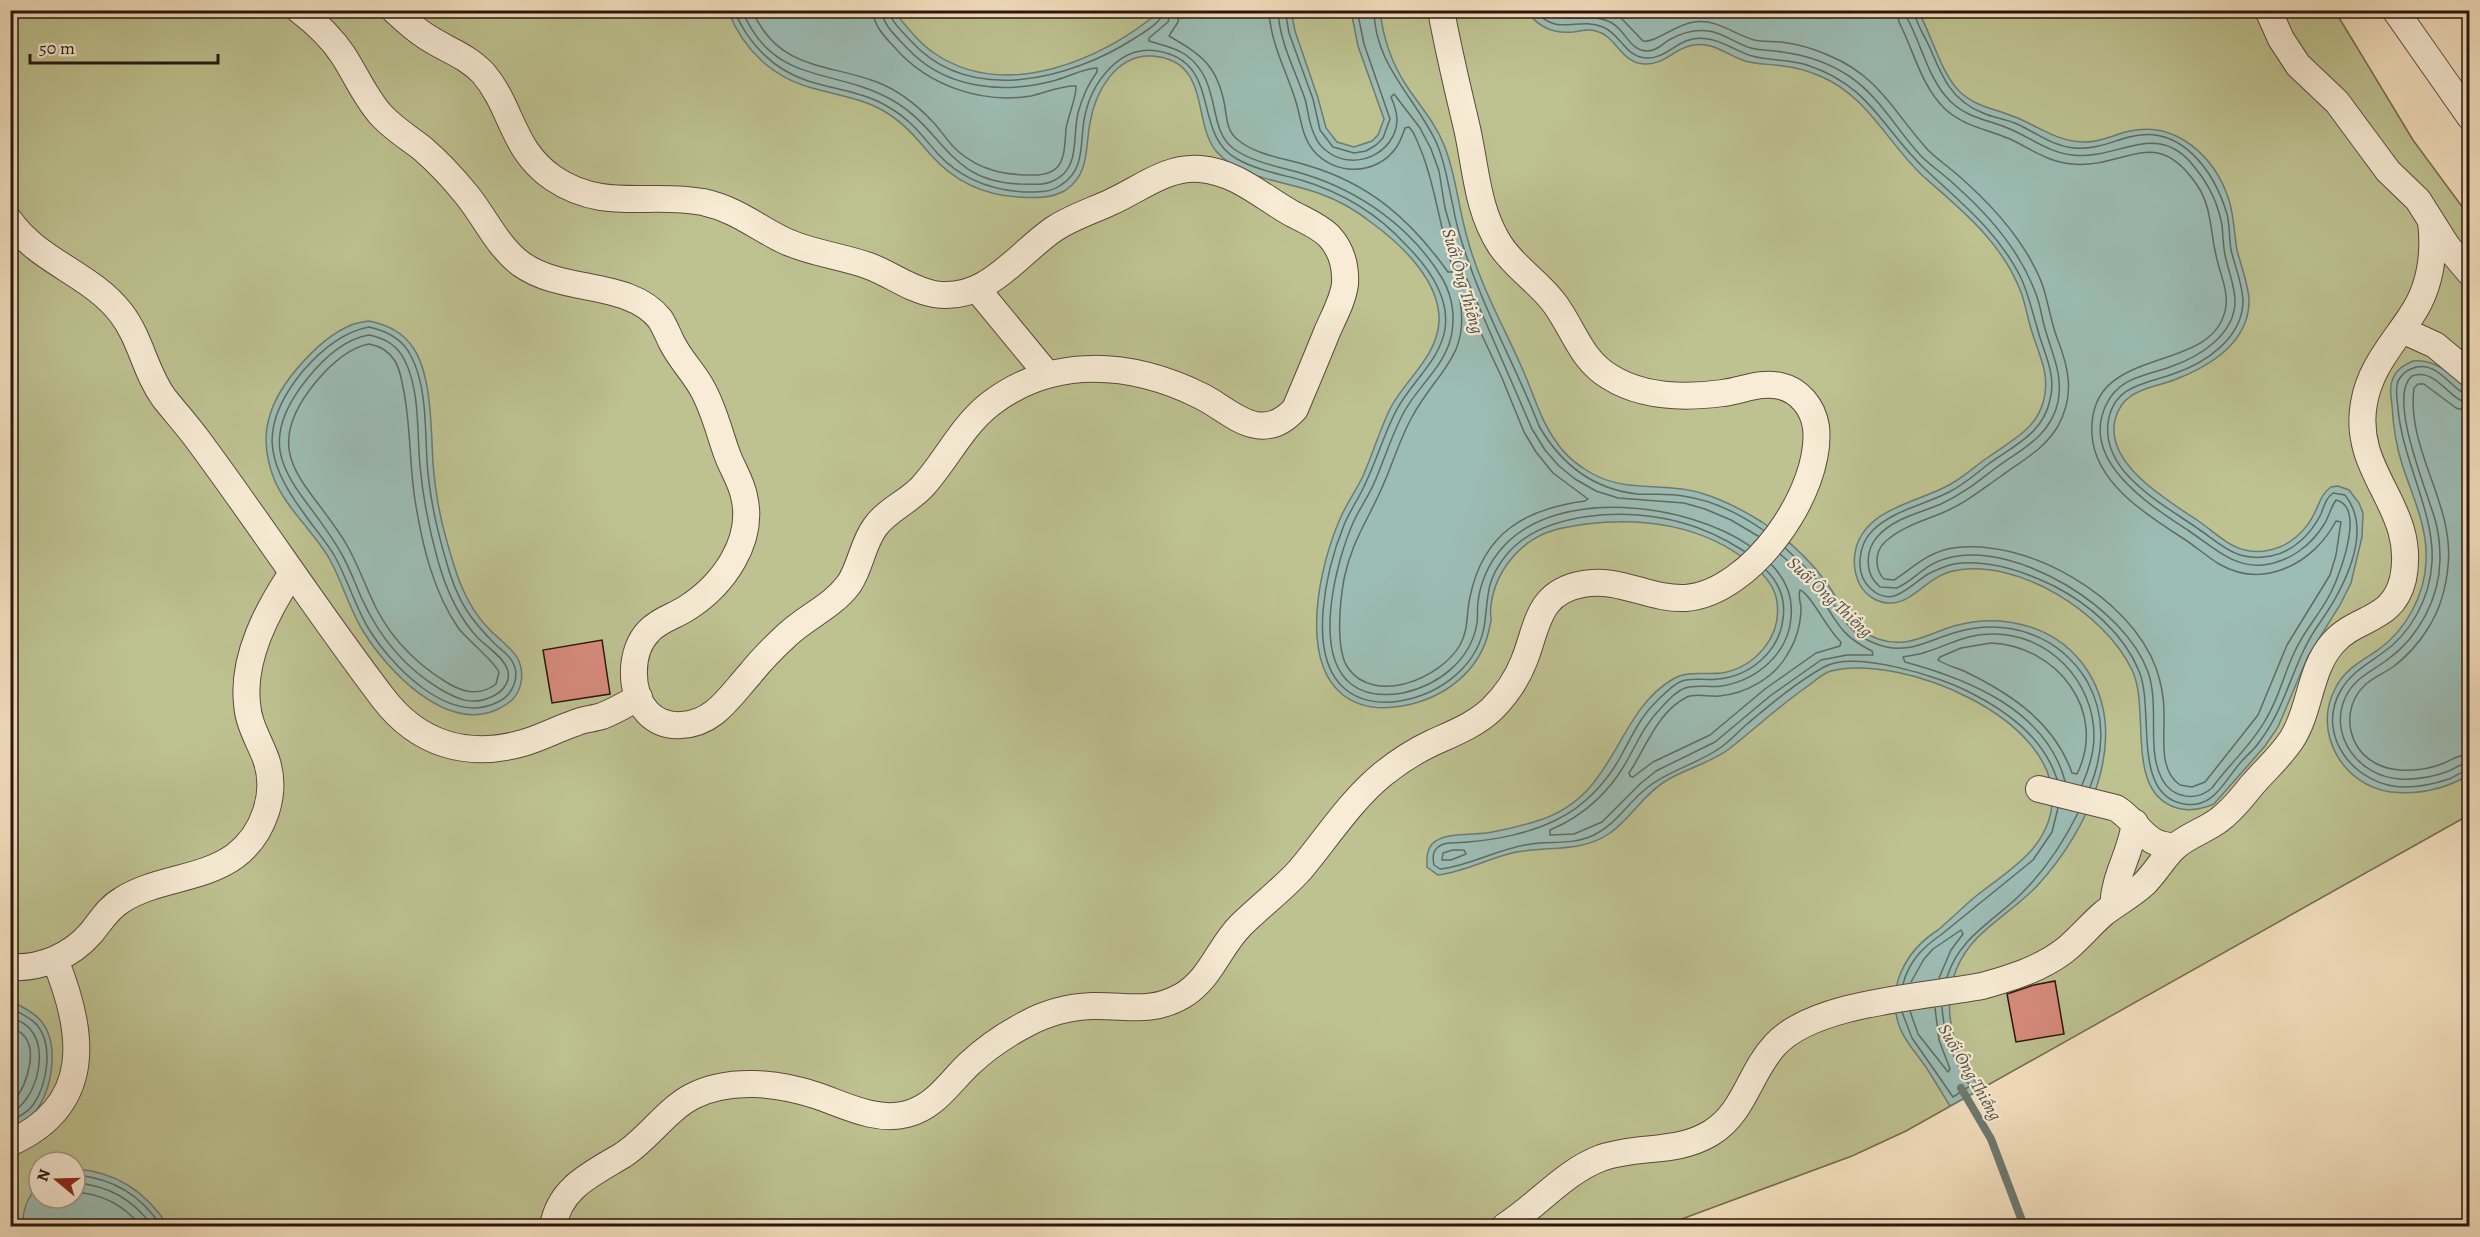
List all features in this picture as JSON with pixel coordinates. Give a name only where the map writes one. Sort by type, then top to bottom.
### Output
[{"type":"street","points":[[299,10],[328,35],[340,50],[370,101],[383,117],[439,164],[456,182],[508,252],[522,264],[549,278],[582,288],[620,293],[649,308],[663,324],[671,341],[709,400],[744,495],[746,510],[743,539],[735,556],[713,587],[688,608],[651,628],[640,642],[634,669],[641,704],[652,717],[669,725],[691,724],[714,714],[789,633],[835,599],[855,574],[867,539],[874,528],[891,511],[918,492],[974,419],[1008,393],[1047,374],[1090,367],[1134,372],[1177,385],[1207,398],[1250,424],[1269,425],[1279,422],[1295,409],[1341,300],[1344,288],[1344,263],[1338,249],[1325,233],[1283,208],[1256,188],[1209,170],[1185,169],[1161,176],[1126,195],[1075,217],[1054,229],[998,276],[976,289],[949,295],[920,290],[873,267],[787,242],[741,214],[701,202],[610,199],[569,187],[539,167],[527,153],[517,138],[497,92],[477,67],[456,52],[423,35],[394,10]]},
{"type":"street","points":[[553,1227],[559,1206],[574,1186],[642,1141],[681,1103],[706,1090],[744,1084],[768,1085],[800,1091],[842,1106],[882,1116],[910,1114],[935,1100],[995,1042],[1038,1018],[1086,1006],[1140,1009],[1173,1001],[1202,981],[1224,944],[1237,929],[1289,882],[1353,804],[1377,780],[1404,759],[1464,729],[1493,708],[1517,676],[1540,613],[1560,593],[1573,587],[1600,582],[1621,585],[1666,598],[1697,596],[1726,584],[1749,564],[1783,528],[1803,495],[1814,459],[1816,431],[1811,410],[1796,393],[1774,384],[1698,395],[1640,390],[1614,380],[1587,358],[1559,309],[1537,283],[1510,259],[1489,226],[1475,180],[1470,142],[1450,62],[1441,10]]},
{"type":"street","points":[[2268,10],[2281,39],[2298,64],[2337,102],[2373,153],[2418,201],[2456,258],[2469,273]]},
{"type":"street","points":[[2395,10],[2469,117]]},
{"type":"street","points":[[10,221],[27,241],[92,284],[119,310],[134,332],[152,379],[164,398],[198,439],[398,718],[417,732],[437,741],[472,748],[508,747],[533,740],[578,721],[601,716],[639,697]]},
{"type":"street","points":[[1505,1227],[1567,1178],[1599,1159],[1617,1153],[1678,1147],[1712,1132],[1727,1121],[1738,1108],[1763,1060],[1790,1032],[1802,1024],[1828,1013],[2006,980],[2047,962],[2063,951],[2114,905],[2143,884],[2176,846],[2226,814],[2281,754],[2301,723],[2324,655],[2344,632],[2383,612],[2393,602],[2400,589],[2404,570],[2403,533],[2394,507],[2370,465],[2362,425],[2368,387],[2377,365],[2423,296],[2433,256],[2431,221]]},
{"type":"street","points":[[976,289],[1047,374]]},
{"type":"street","points":[[2402,330],[2435,345],[2469,374]]},
{"type":"street","points":[[10,967],[40,965],[55,960],[81,943],[118,902],[153,884],[222,864],[247,845],[257,833],[269,804],[271,788],[267,761],[250,721],[246,702],[247,683],[251,660],[267,615],[292,573]]},
{"type":"street","points":[[2039,789],[2116,808],[2136,823],[2149,840],[2158,844],[2176,846]]},
{"type":"street","points":[[2114,905],[2116,879],[2129,850],[2136,823]]},
{"type":"street","points":[[10,1143],[46,1122],[67,1096],[77,1065],[71,1006],[55,960]]},
{"type":"green space","points":[[10,11],[2335,11],[2413,140],[2469,216],[2469,815],[1906,1131],[1852,1156],[1663,1226],[11,1226]]},
{"type":"water","points":[[728,11],[894,11],[912,34],[928,49],[962,67],[991,74],[1022,74],[1052,69],[1082,59],[1137,29],[1160,11],[1291,11],[1295,31],[1326,128],[1337,142],[1354,147],[1372,141],[1378,135],[1384,119],[1358,46],[1351,11],[1380,11],[1383,30],[1396,67],[1444,145],[1467,237],[1485,287],[1545,423],[1571,459],[1607,480],[1631,485],[1693,491],[1724,501],[1753,516],[1805,557],[1826,582],[1853,622],[1868,635],[1888,642],[1898,642],[1973,622],[2010,622],[2045,633],[2075,655],[2087,670],[2100,697],[2105,725],[2104,754],[2098,784],[2087,812],[2072,839],[2037,886],[1977,938],[1964,955],[1955,974],[1950,993],[1953,1033],[1959,1053],[1981,1089],[1950,1106],[1902,1033],[1896,1013],[1895,999],[1901,972],[1916,949],[1976,896],[2025,857],[2043,834],[2049,820],[2052,804],[2048,773],[2031,744],[2004,719],[1970,698],[1933,682],[1896,672],[1861,668],[1831,671],[1822,675],[1721,754],[1672,777],[1656,788],[1624,821],[1599,840],[1575,846],[1512,853],[1438,875],[1427,867],[1427,855],[1432,844],[1444,837],[1516,827],[1540,820],[1566,808],[1585,792],[1601,773],[1638,712],[1654,694],[1679,676],[1734,670],[1755,657],[1770,638],[1777,615],[1776,596],[1764,575],[1732,550],[1713,540],[1672,527],[1651,523],[1607,522],[1556,530],[1528,543],[1503,570],[1495,587],[1491,620],[1484,645],[1477,659],[1458,681],[1432,697],[1402,706],[1386,708],[1356,703],[1343,695],[1329,679],[1321,659],[1317,635],[1317,610],[1326,560],[1340,519],[1363,476],[1391,407],[1427,356],[1437,334],[1438,307],[1434,293],[1427,279],[1407,253],[1366,218],[1340,202],[1250,173],[1226,160],[1216,151],[1209,139],[1192,80],[1184,68],[1171,60],[1152,56],[1139,57],[1128,61],[1109,77],[1093,111],[1083,168],[1074,183],[1066,190],[1042,197],[1005,196],[981,190],[959,179],[940,164],[905,127],[879,108],[853,98],[801,84],[774,70],[752,51]]},
{"type":"water","points":[[1527,11],[1918,11],[1953,84],[1973,101],[2066,140],[2092,142],[2130,131],[2147,129],[2178,137],[2204,157],[2223,184],[2229,200],[2237,250],[2249,299],[2248,314],[2236,338],[2216,358],[2192,372],[2132,395],[2125,401],[2115,420],[2114,436],[2119,451],[2129,466],[2155,491],[2226,541],[2245,550],[2267,551],[2291,541],[2312,519],[2323,495],[2331,487],[2338,486],[2349,490],[2363,513],[2362,537],[2351,583],[2308,656],[2278,727],[2265,746],[2214,804],[2187,810],[2177,808],[2161,799],[2150,786],[2144,768],[2140,706],[2132,670],[2119,649],[2102,629],[2056,594],[2031,581],[2004,573],[1978,569],[1944,574],[1900,602],[1887,603],[1869,596],[1858,580],[1855,566],[1856,548],[1862,535],[1871,524],[1895,508],[1949,485],[2022,434],[2035,419],[2044,399],[2045,373],[2022,295],[2005,260],[1981,230],[1911,164],[1865,108],[1837,85],[1820,76],[1792,67],[1749,62],[1708,45],[1687,46],[1658,62],[1645,64],[1630,59],[1603,34],[1590,30],[1566,32],[1553,30],[1541,25]]},
{"type":"water","points":[[369,321],[389,327],[400,334],[410,343],[420,361],[430,404],[433,463],[438,501],[457,574],[473,608],[492,632],[513,652],[521,666],[521,681],[516,695],[496,710],[477,715],[457,712],[438,705],[402,679],[363,631],[329,558],[285,500],[271,471],[266,447],[267,431],[270,415],[282,389],[302,363],[325,341],[349,326]]},
{"type":"water","points":[[2413,361],[2422,361],[2437,366],[2451,374],[2469,391],[2469,775],[2432,790],[2401,793],[2374,788],[2346,768],[2336,754],[2327,722],[2329,706],[2339,682],[2354,666],[2388,642],[2405,622],[2418,599],[2425,574],[2424,536],[2398,450],[2391,392],[2392,381],[2397,372]]},
{"type":"water","points":[[10,1000],[31,1012],[41,1021],[51,1042],[52,1056],[49,1083],[38,1107],[29,1118],[11,1127]]},
{"type":"water","points":[[87,1170],[91,1171],[130,1186],[151,1204],[168,1226],[23,1226],[27,1202],[27,1210],[87,1210]]},
{"type":"building","points":[[602,640],[610,694],[552,703],[543,650]]},
{"type":"building","points":[[2055,981],[2064,1034],[2016,1042],[2007,994]]},
{"type":"waterway","name":"Suối Ông Thiềng","points":[[1961,1088],[1991,1139],[2024,1226]]}]
